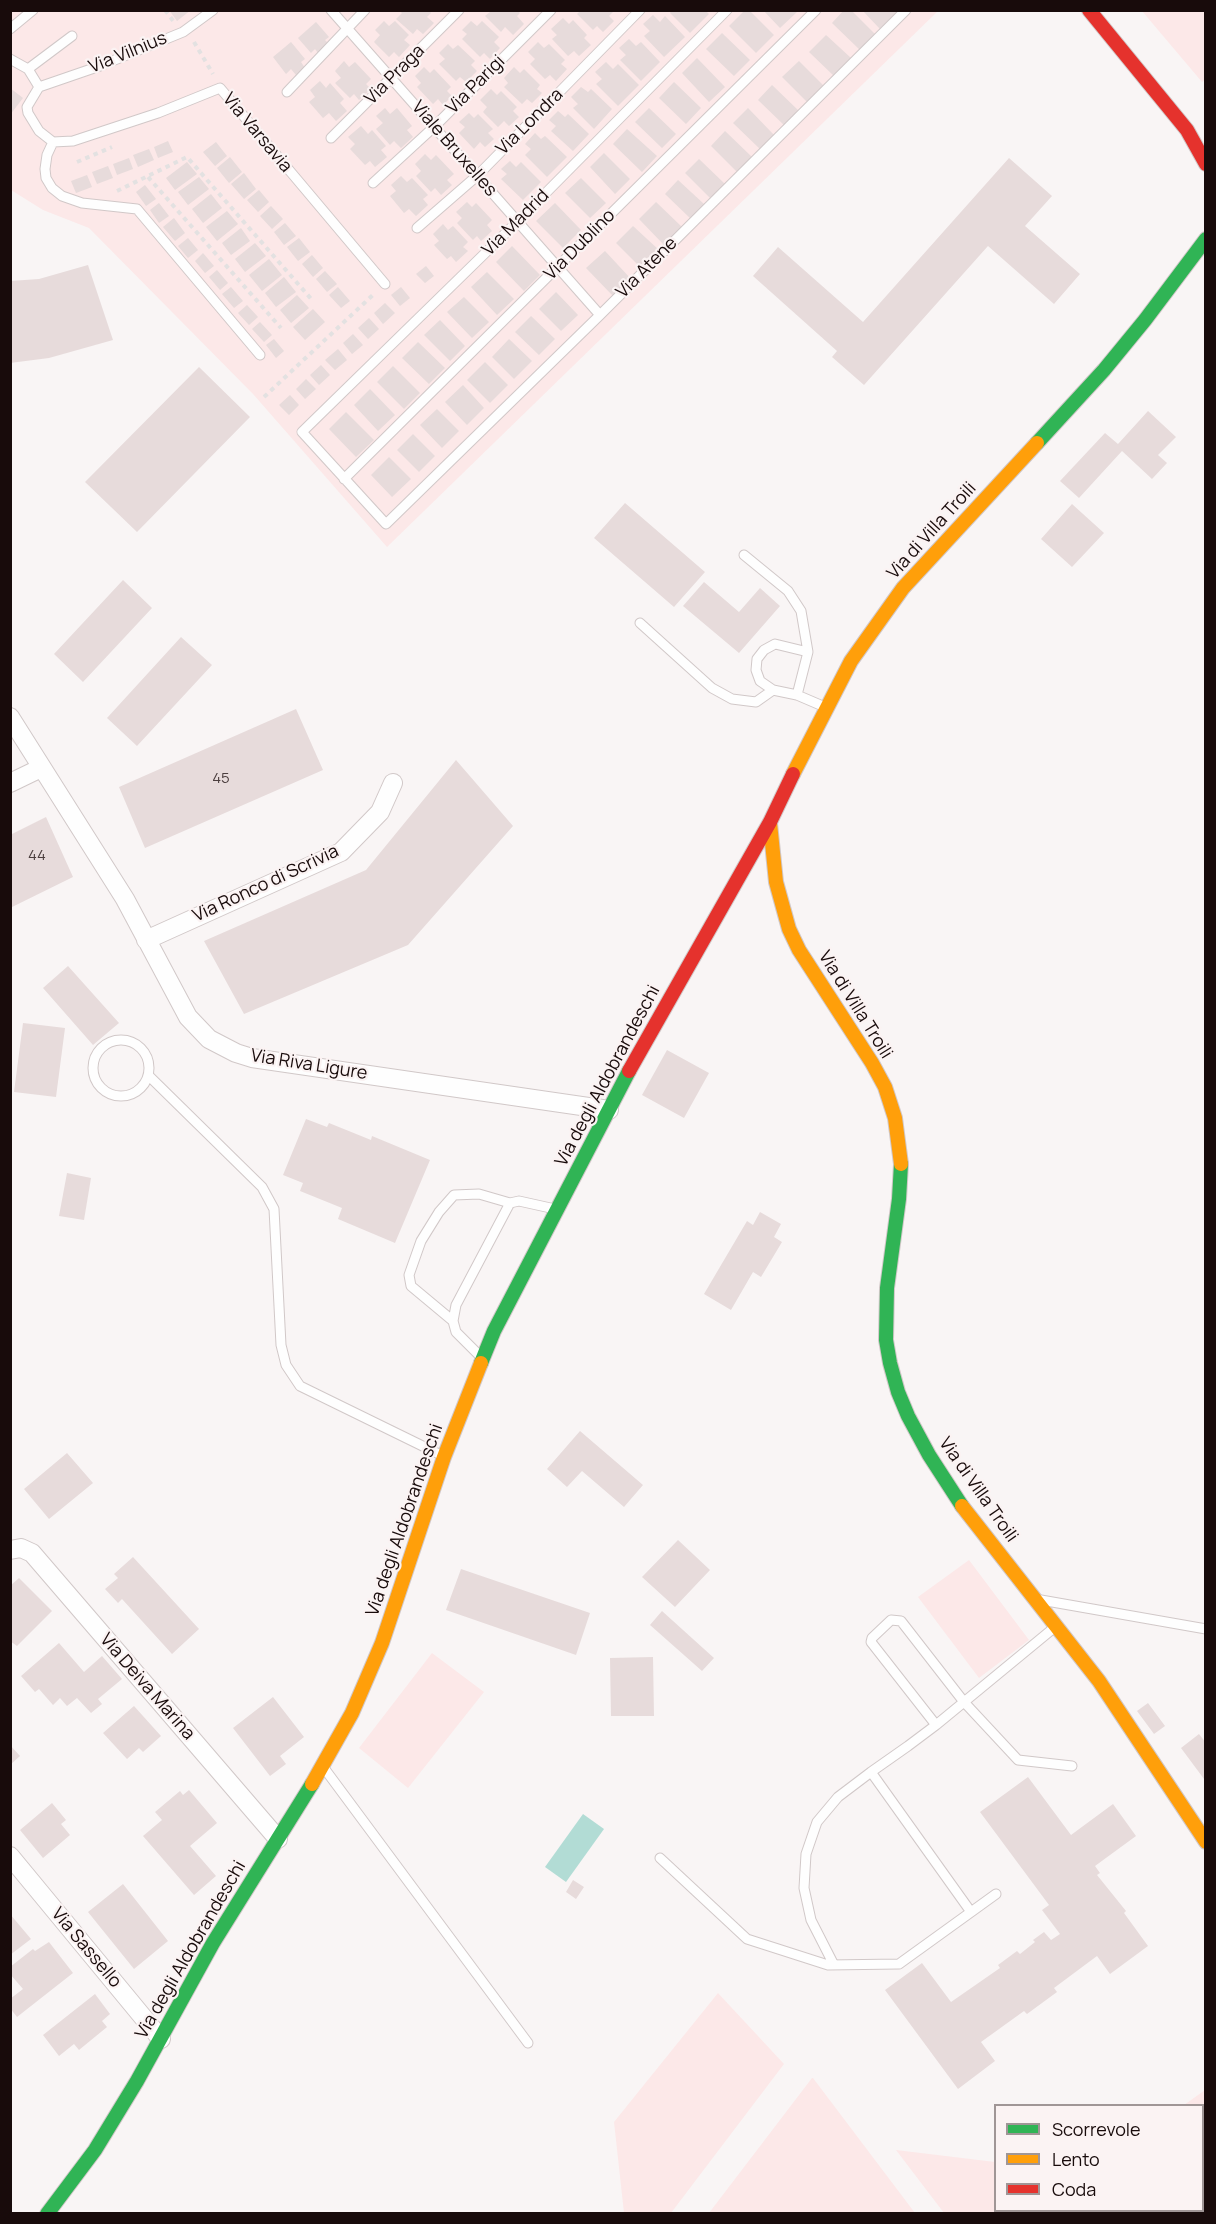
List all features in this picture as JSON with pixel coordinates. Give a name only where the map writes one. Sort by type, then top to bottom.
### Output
[{"type":"street","points":[[1089,10],[1200,144],[1206,164]]},
{"type":"street","name":"Via di Villa Troili","points":[[1206,239],[1146,320],[1104,370],[903,588],[851,661],[770,822],[776,882],[789,929],[799,950],[872,1063],[885,1087],[895,1118],[901,1173],[886,1288],[885,1315],[890,1363],[908,1416],[947,1484],[967,1513],[1057,1626],[1121,1713],[1206,1842]]},
{"type":"street","name":"Via Riva Ligure","points":[[10,717],[125,899],[188,1017],[209,1039],[236,1053],[271,1061],[609,1110]]},
{"type":"street","points":[[10,783],[41,768]]},
{"type":"street","name":"Via Ronco di Scrivia","points":[[146,940],[341,852],[380,812],[393,783]]},
{"type":"street","name":"Via degli Aldobrandeschi","points":[[47,2214],[95,2150],[161,2039],[213,1943],[323,1766],[352,1713],[382,1643],[444,1456],[494,1331],[634,1061],[743,874],[770,822]]},
{"type":"street","name":"Via Deiva Marina","points":[[10,1550],[21,1548],[32,1553],[278,1839]]},
{"type":"street","name":"Via Sassello","points":[[10,1856],[161,2039]]},
{"type":"lane","points":[[10,29],[33,10]]},
{"type":"lane","name":"Via Vilnius","points":[[39,87],[100,66],[187,30],[213,10]]},
{"type":"lane","name":"Viale Bruxelles","points":[[331,10],[600,315]]},
{"type":"lane","points":[[287,92],[365,10]]},
{"type":"lane","name":"Via Praga","points":[[331,138],[459,10]]},
{"type":"lane","name":"Via Parigi","points":[[373,183],[435,126],[551,10]]},
{"type":"lane","name":"Via Londra","points":[[417,228],[478,175],[640,10]]},
{"type":"lane","name":"Via Madrid","points":[[344,479],[302,432],[518,221],[727,10]]},
{"type":"lane","name":"Via Dublino","points":[[344,479],[816,10]]},
{"type":"lane","name":"Via Atene","points":[[344,479],[386,524],[906,10]]},
{"type":"lane","points":[[28,69],[72,36]]},
{"type":"lane","points":[[10,59],[28,69],[39,87],[27,107],[39,131],[53,142],[45,160],[45,174],[49,183],[62,196],[89,205],[137,208],[260,356]]},
{"type":"lane","name":"Via Varsavia","points":[[53,142],[73,141],[158,113],[220,88],[385,284]]},
{"type":"lane","points":[[744,555],[788,591],[801,611],[808,652],[797,695]]},
{"type":"lane","points":[[640,623],[712,688],[732,699],[756,702],[773,690]]},
{"type":"lane","points":[[808,652],[775,644],[764,650],[757,659],[756,670],[760,681],[773,690],[797,695],[826,708]]},
{"type":"lane","points":[[148,1076],[137,1092],[118,1097],[100,1089],[92,1071],[97,1052],[113,1041],[133,1042],[147,1056],[148,1076],[262,1187],[274,1209],[281,1345],[286,1365],[300,1386],[444,1456]]},
{"type":"lane","points":[[453,1321],[411,1286],[409,1275],[421,1241],[439,1212],[454,1195],[479,1194],[510,1203],[519,1201],[558,1209]]},
{"type":"lane","points":[[483,1358],[456,1332],[453,1321],[456,1305],[510,1203]]},
{"type":"lane","points":[[1036,1599],[1206,1629]]},
{"type":"lane","points":[[936,1725],[871,1642],[872,1638],[891,1620],[901,1620],[964,1702],[1018,1760],[1072,1766]]},
{"type":"lane","points":[[834,1965],[811,1920],[804,1888],[806,1854],[817,1822],[838,1797],[936,1725],[1057,1626]]},
{"type":"lane","points":[[323,1766],[528,2043]]},
{"type":"lane","points":[[871,1772],[971,1912]]},
{"type":"lane","points":[[660,1858],[747,1939],[828,1965],[899,1964],[996,1894]]},
{"type":"path","points":[[187,30],[220,88]]},
{"type":"path","points":[[89,205],[187,157],[313,301]]},
{"type":"path","points":[[148,177],[281,328]]},
{"type":"path","points":[[264,397],[385,284]]},
{"type":"shaded area","points":[[10,11],[938,11],[387,547],[253,394],[89,228],[43,210],[11,190]]},
{"type":"shaded area","points":[[1142,11],[1205,11],[1205,80],[1202,82]]},
{"type":"shaded area","points":[[969,1560],[1029,1640],[979,1678],[918,1597]]},
{"type":"shaded area","points":[[432,1653],[484,1692],[408,1788],[359,1748]]},
{"type":"shaded area","points":[[718,1993],[784,2064],[671,2213],[624,2213],[614,2122]]},
{"type":"shaded area","points":[[812,2078],[915,2213],[709,2213]]},
{"type":"shaded area","points":[[1205,2090],[1205,2213],[944,2213],[896,2150],[994,2162],[994,2212],[1204,2212],[1204,2104],[1185,2104]]},
{"type":"water","points":[[583,1814],[604,1829],[566,1882],[545,1867]]},
{"type":"building","points":[[169,10],[191,10],[177,21]]},
{"type":"building","points":[[398,10],[428,10],[431,13],[427,17],[434,23],[423,34],[417,29],[413,34],[396,19],[402,13]]},
{"type":"building","points":[[488,10],[517,10],[520,13],[517,16],[524,24],[513,35],[505,27],[501,32],[485,16],[490,12]]},
{"type":"building","points":[[581,10],[612,10],[609,16],[614,21],[603,32],[597,26],[593,30],[577,14]]},
{"type":"building","points":[[672,10],[705,10],[709,14],[690,33],[670,13]]},
{"type":"building","points":[[745,10],[749,10],[774,35],[756,53],[729,26]]},
{"type":"building","points":[[763,10],[796,10],[797,12],[780,28]]},
{"type":"building","points":[[844,10],[851,10],[876,35],[860,50],[832,23]]},
{"type":"building","points":[[862,10],[895,10],[897,12],[880,29]]},
{"type":"building","points":[[653,15],[660,22],[665,16],[685,37],[664,57],[644,36],[650,31],[643,24]]},
{"type":"building","points":[[563,18],[569,24],[573,20],[587,35],[584,38],[591,45],[579,56],[574,51],[568,56],[552,39],[557,35],[551,29]]},
{"type":"building","points":[[384,21],[389,26],[395,21],[409,35],[404,40],[410,45],[399,57],[394,52],[389,57],[374,42],[380,35],[375,30]]},
{"type":"building","points":[[471,21],[477,26],[482,21],[499,37],[494,42],[500,48],[490,59],[484,53],[480,57],[462,39],[467,34],[462,30]]},
{"type":"building","points":[[316,22],[329,37],[325,40],[329,44],[318,53],[315,49],[311,53],[298,38]]},
{"type":"building","points":[[722,33],[750,60],[734,76],[706,49]]},
{"type":"building","points":[[826,35],[851,58],[834,76],[809,52]]},
{"type":"building","points":[[629,39],[636,46],[641,42],[660,62],[641,81],[620,60],[626,55],[619,48]]},
{"type":"building","points":[[291,42],[305,59],[301,62],[305,68],[296,75],[291,69],[286,74],[273,57]]},
{"type":"building","points":[[538,42],[544,48],[549,44],[565,60],[561,64],[567,69],[556,81],[550,75],[545,79],[530,64],[535,59],[528,52]]},
{"type":"building","points":[[448,44],[453,49],[458,45],[475,61],[471,65],[477,71],[466,82],[460,77],[456,81],[439,64],[445,59],[439,53]]},
{"type":"building","points":[[697,58],[725,87],[709,102],[682,73]]},
{"type":"building","points":[[344,61],[349,67],[355,62],[371,79],[366,84],[371,89],[359,100],[354,94],[350,98],[335,83],[341,78],[335,71]]},
{"type":"building","points":[[799,61],[824,86],[808,103],[782,77]]},
{"type":"building","points":[[606,62],[613,69],[618,64],[639,85],[618,106],[596,84],[602,79],[595,72]]},
{"type":"building","points":[[424,67],[430,73],[434,69],[451,87],[447,91],[452,96],[443,105],[438,99],[433,104],[417,87],[421,83],[415,76]]},
{"type":"building","points":[[514,67],[520,73],[524,69],[540,85],[537,89],[542,93],[532,103],[527,99],[522,104],[504,87],[508,83],[504,78]]},
{"type":"building","points":[[320,81],[326,88],[330,83],[344,99],[340,103],[347,111],[336,121],[329,113],[323,118],[309,102],[315,97],[310,90]]},
{"type":"building","points":[[674,82],[701,108],[686,124],[659,98]]},
{"type":"building","points":[[772,85],[799,111],[785,126],[758,100]]},
{"type":"building","points":[[581,87],[588,92],[591,89],[612,109],[594,129],[573,108],[578,104],[571,97]]},
{"type":"building","points":[[10,88],[23,98],[10,115]]},
{"type":"building","points":[[491,89],[497,95],[501,91],[517,107],[513,111],[519,117],[509,126],[504,121],[498,127],[483,112],[487,107],[480,100]]},
{"type":"building","points":[[385,108],[390,114],[397,108],[412,126],[407,130],[413,137],[401,148],[394,141],[390,145],[376,129],[383,123],[376,116]]},
{"type":"building","points":[[649,108],[676,134],[662,148],[635,122]]},
{"type":"building","points":[[748,108],[774,135],[760,149],[733,123]]},
{"type":"building","points":[[558,111],[565,117],[568,114],[589,134],[573,151],[551,131],[556,126],[549,120]]},
{"type":"building","points":[[469,113],[474,118],[478,114],[493,129],[488,133],[494,139],[485,147],[480,142],[474,149],[459,133],[465,127],[459,122]]},
{"type":"building","points":[[361,126],[368,134],[372,130],[386,146],[381,150],[387,157],[375,167],[370,161],[365,165],[350,149],[355,144],[348,137]]},
{"type":"building","points":[[627,129],[657,156],[642,172],[613,144]]},
{"type":"building","points":[[725,131],[752,157],[737,172],[711,146]]},
{"type":"building","points":[[535,133],[541,139],[545,136],[567,157],[547,177],[525,155],[531,149],[525,144]]},
{"type":"building","points":[[168,141],[173,152],[158,158],[154,147]]},
{"type":"building","points":[[216,142],[227,156],[215,166],[203,152]]},
{"type":"building","points":[[149,149],[154,160],[138,167],[133,155]]},
{"type":"building","points":[[604,153],[630,179],[615,194],[590,167]]},
{"type":"building","points":[[425,154],[431,160],[436,155],[454,174],[447,180],[452,185],[441,195],[435,188],[431,192],[416,176],[421,171],[415,164]]},
{"type":"building","points":[[230,157],[242,172],[229,183],[217,168]]},
{"type":"building","points":[[129,158],[133,169],[117,175],[113,164]]},
{"type":"building","points":[[1009,158],[1052,196],[1025,226],[1080,274],[1054,304],[988,246],[864,385],[832,357],[837,351],[753,276],[778,247],[863,322]]},
{"type":"building","points":[[699,159],[725,184],[710,198],[685,173]]},
{"type":"building","points":[[510,161],[516,167],[521,162],[541,182],[523,200],[501,179],[507,174],[501,169]]},
{"type":"building","points":[[187,162],[197,174],[175,190],[166,178]]},
{"type":"building","points":[[108,166],[113,178],[97,184],[92,172]]},
{"type":"building","points":[[244,173],[256,189],[244,199],[231,184]]},
{"type":"building","points":[[87,175],[92,187],[76,193],[71,181]]},
{"type":"building","points":[[401,176],[407,182],[412,178],[428,195],[423,199],[428,205],[416,216],[409,209],[404,213],[390,196],[396,191],[391,185]]},
{"type":"building","points":[[199,177],[209,189],[188,205],[178,192]]},
{"type":"building","points":[[581,178],[606,203],[590,218],[565,193]]},
{"type":"building","points":[[678,180],[704,204],[691,219],[665,194]]},
{"type":"building","points":[[145,185],[156,199],[146,206],[136,192]]},
{"type":"building","points":[[259,190],[269,202],[258,212],[247,200]]},
{"type":"building","points":[[211,194],[222,208],[203,223],[192,209]]},
{"type":"building","points":[[467,202],[472,207],[476,203],[492,220],[487,225],[492,231],[481,241],[477,236],[473,240],[457,223],[462,218],[456,212]]},
{"type":"building","points":[[656,202],[682,227],[664,245],[639,219]]},
{"type":"building","points":[[159,203],[169,216],[159,223],[150,210]]},
{"type":"building","points":[[555,203],[581,230],[563,248],[536,221]]},
{"type":"building","points":[[271,206],[283,219],[272,229],[260,216]]},
{"type":"building","points":[[227,211],[238,224],[217,241],[206,227]]},
{"type":"building","points":[[174,218],[185,233],[175,241],[163,227]]},
{"type":"building","points":[[285,223],[296,236],[284,245],[274,232]]},
{"type":"building","points":[[443,224],[448,230],[453,226],[468,242],[463,247],[468,251],[456,262],[451,256],[447,259],[434,245],[439,241],[433,234]]},
{"type":"building","points":[[633,226],[660,251],[642,269],[616,243]]},
{"type":"building","points":[[241,228],[250,241],[231,255],[222,243]]},
{"type":"building","points":[[188,238],[198,250],[188,258],[178,246]]},
{"type":"building","points":[[299,238],[310,252],[298,261],[287,247]]},
{"type":"building","points":[[255,243],[266,256],[245,272],[235,259]]},
{"type":"building","points":[[512,246],[540,275],[524,291],[496,262]]},
{"type":"building","points":[[605,251],[631,279],[613,296],[586,268]]},
{"type":"building","points":[[203,253],[214,266],[205,273],[195,261]]},
{"type":"building","points":[[312,255],[323,268],[313,277],[302,264]]},
{"type":"building","points":[[269,259],[282,275],[262,291],[249,275]]},
{"type":"building","points":[[88,265],[113,340],[49,358],[10,363],[10,281],[39,279]]},
{"type":"building","points":[[426,266],[434,276],[425,283],[416,274]]},
{"type":"building","points":[[217,270],[228,283],[220,290],[209,277]]},
{"type":"building","points":[[325,271],[337,284],[327,292],[316,279]]},
{"type":"building","points":[[487,272],[514,299],[497,315],[471,287]]},
{"type":"building","points":[[284,277],[296,292],[276,307],[265,293]]},
{"type":"building","points":[[231,287],[243,301],[234,308],[222,294]]},
{"type":"building","points":[[338,287],[350,301],[341,308],[329,295]]},
{"type":"building","points":[[401,287],[410,298],[400,306],[391,295]]},
{"type":"building","points":[[556,292],[578,315],[561,331],[539,309]]},
{"type":"building","points":[[297,295],[309,308],[291,323],[280,310]]},
{"type":"building","points":[[464,297],[489,322],[472,338],[447,312]]},
{"type":"building","points":[[385,303],[395,313],[383,324],[374,313]]},
{"type":"building","points":[[247,305],[258,317],[249,325],[238,313]]},
{"type":"building","points":[[313,309],[325,322],[305,340],[293,327]]},
{"type":"building","points":[[531,316],[555,339],[539,355],[515,332]]},
{"type":"building","points":[[369,318],[379,329],[368,339],[358,328]]},
{"type":"building","points":[[440,320],[465,346],[450,361],[424,335]]},
{"type":"building","points":[[260,322],[272,335],[264,342],[252,329]]},
{"type":"building","points":[[353,334],[363,345],[352,354],[343,343]]},
{"type":"building","points":[[274,339],[284,351],[276,358],[266,345]]},
{"type":"building","points":[[509,339],[532,361],[514,379],[492,357]]},
{"type":"building","points":[[418,342],[445,368],[429,384],[402,358]]},
{"type":"building","points":[[338,349],[347,360],[335,370],[325,360]]},
{"type":"building","points":[[485,362],[508,385],[490,403],[467,380]]},
{"type":"building","points":[[321,365],[330,375],[319,385],[310,375]]},
{"type":"building","points":[[393,366],[420,393],[404,409],[377,382]]},
{"type":"building","points":[[199,367],[250,417],[137,532],[85,482]]},
{"type":"building","points":[[306,379],[316,389],[305,399],[296,389]]},
{"type":"building","points":[[463,385],[484,408],[467,425],[445,402]]},
{"type":"building","points":[[370,389],[395,415],[378,431],[354,405]]},
{"type":"building","points":[[290,395],[299,405],[289,415],[279,405]]},
{"type":"building","points":[[437,409],[459,431],[442,448],[420,425]]},
{"type":"building","points":[[1148,411],[1176,437],[1158,455],[1167,463],[1152,479],[1122,451],[1079,498],[1060,481],[1105,433],[1118,444]]},
{"type":"building","points":[[346,412],[374,440],[356,457],[329,429]]},
{"type":"building","points":[[413,434],[435,456],[419,472],[397,450]]},
{"type":"building","points":[[389,457],[411,479],[392,497],[371,475]]},
{"type":"building","points":[[625,503],[705,572],[674,607],[594,538]]},
{"type":"building","points":[[1072,504],[1104,533],[1072,567],[1041,539]]},
{"type":"building","points":[[123,580],[152,608],[83,682],[54,654]]},
{"type":"building","points":[[704,582],[739,612],[760,588],[780,606],[739,653],[683,606]]},
{"type":"building","points":[[181,637],[212,665],[137,746],[107,718]]},
{"type":"building","points":[[296,709],[323,770],[145,848],[119,787]]},
{"type":"building","points":[[456,760],[513,826],[408,945],[244,1014],[204,941],[366,870]]},
{"type":"building","points":[[46,817],[73,877],[10,908],[10,835]]},
{"type":"building","points":[[68,966],[119,1023],[93,1045],[43,988]]},
{"type":"building","points":[[23,1023],[65,1028],[56,1097],[14,1092]]},
{"type":"building","points":[[667,1050],[709,1073],[684,1118],[642,1095]]},
{"type":"building","points":[[306,1119],[327,1127],[329,1123],[371,1140],[372,1136],[430,1160],[395,1243],[338,1219],[342,1208],[300,1191],[303,1183],[283,1175]]},
{"type":"building","points":[[67,1173],[91,1178],[84,1220],[59,1216]]},
{"type":"building","points":[[760,1212],[781,1224],[774,1237],[782,1242],[761,1277],[753,1272],[731,1310],[704,1294],[747,1221],[753,1225]]},
{"type":"building","points":[[580,1431],[643,1485],[624,1507],[582,1471],[567,1487],[547,1469]]},
{"type":"building","points":[[67,1453],[93,1483],[49,1519],[24,1489]]},
{"type":"building","points":[[678,1540],[710,1570],[675,1607],[642,1577]]},
{"type":"building","points":[[133,1557],[199,1629],[172,1654],[122,1599],[118,1603],[105,1589],[118,1578],[114,1574]]},
{"type":"building","points":[[461,1569],[590,1613],[576,1655],[446,1610]]},
{"type":"building","points":[[19,1578],[52,1611],[17,1646],[10,1641],[10,1586]]},
{"type":"building","points":[[662,1611],[714,1658],[702,1671],[650,1625]]},
{"type":"building","points":[[59,1643],[84,1672],[102,1656],[122,1679],[98,1699],[102,1704],[91,1713],[77,1698],[67,1706],[60,1698],[53,1705],[39,1689],[35,1692],[21,1676]]},
{"type":"building","points":[[653,1657],[654,1716],[611,1716],[610,1658]]},
{"type":"building","points":[[273,1697],[304,1737],[280,1756],[286,1764],[270,1776],[233,1728]]},
{"type":"building","points":[[1148,1703],[1165,1726],[1154,1734],[1137,1711]]},
{"type":"building","points":[[134,1706],[161,1736],[143,1752],[139,1748],[127,1759],[103,1733]]},
{"type":"building","points":[[1199,1734],[1206,1743],[1204,1779],[1181,1748]]},
{"type":"building","points":[[10,1745],[20,1756],[10,1765]]},
{"type":"building","points":[[1028,1777],[1071,1835],[1113,1804],[1136,1836],[1095,1866],[1100,1873],[1097,1875],[1126,1911],[1124,1913],[1148,1946],[1110,1974],[1097,1956],[1054,1988],[1057,1992],[1027,2014],[1024,2011],[981,2042],[995,2061],[958,2089],[885,1990],[922,1963],[951,2002],[1000,1968],[998,1965],[1017,1951],[1020,1954],[1044,1932],[1051,1940],[1060,1934],[1042,1910],[1049,1905],[980,1812]]},
{"type":"building","points":[[189,1790],[217,1823],[190,1846],[216,1876],[194,1895],[143,1836],[162,1820],[155,1812],[180,1791],[183,1795]]},
{"type":"building","points":[[52,1803],[66,1820],[61,1824],[70,1835],[43,1858],[20,1830]]},
{"type":"building","points":[[573,1880],[584,1887],[576,1899],[566,1892]]},
{"type":"building","points":[[123,1884],[168,1941],[134,1969],[88,1912]]},
{"type":"building","points":[[10,1914],[31,1939],[10,1955]]},
{"type":"building","points":[[49,1942],[73,1973],[17,2017],[10,2008],[10,1999],[23,1989],[10,1974],[10,1967],[33,1949],[35,1951]]},
{"type":"building","points":[[95,1994],[110,2014],[102,2021],[107,2027],[79,2050],[74,2044],[59,2056],[43,2035]]},
{"type":"traffic: fast","points":[[1037,443],[1104,370],[1206,239]]},
{"type":"traffic: fast","points":[[481,1363],[494,1331],[629,1071]]},
{"type":"traffic: fast","points":[[901,1164],[899,1199],[887,1288],[886,1340],[890,1363],[908,1416],[929,1455],[962,1506]]},
{"type":"traffic: fast","points":[[47,2214],[95,2150],[137,2081],[213,1943],[312,1784]]},
{"type":"traffic: slow","points":[[793,774],[851,661],[903,588],[1037,443]]},
{"type":"traffic: slow","points":[[770,823],[776,882],[789,929],[799,950],[885,1087],[895,1118],[901,1164]]},
{"type":"traffic: slow","points":[[312,1784],[352,1713],[382,1643],[444,1457],[481,1363]]},
{"type":"traffic: slow","points":[[962,1506],[1099,1681],[1206,1842]]},
{"type":"traffic: jam","points":[[1089,10],[1187,130],[1206,164]]},
{"type":"traffic: jam","points":[[629,1071],[770,822],[793,774]]}]
